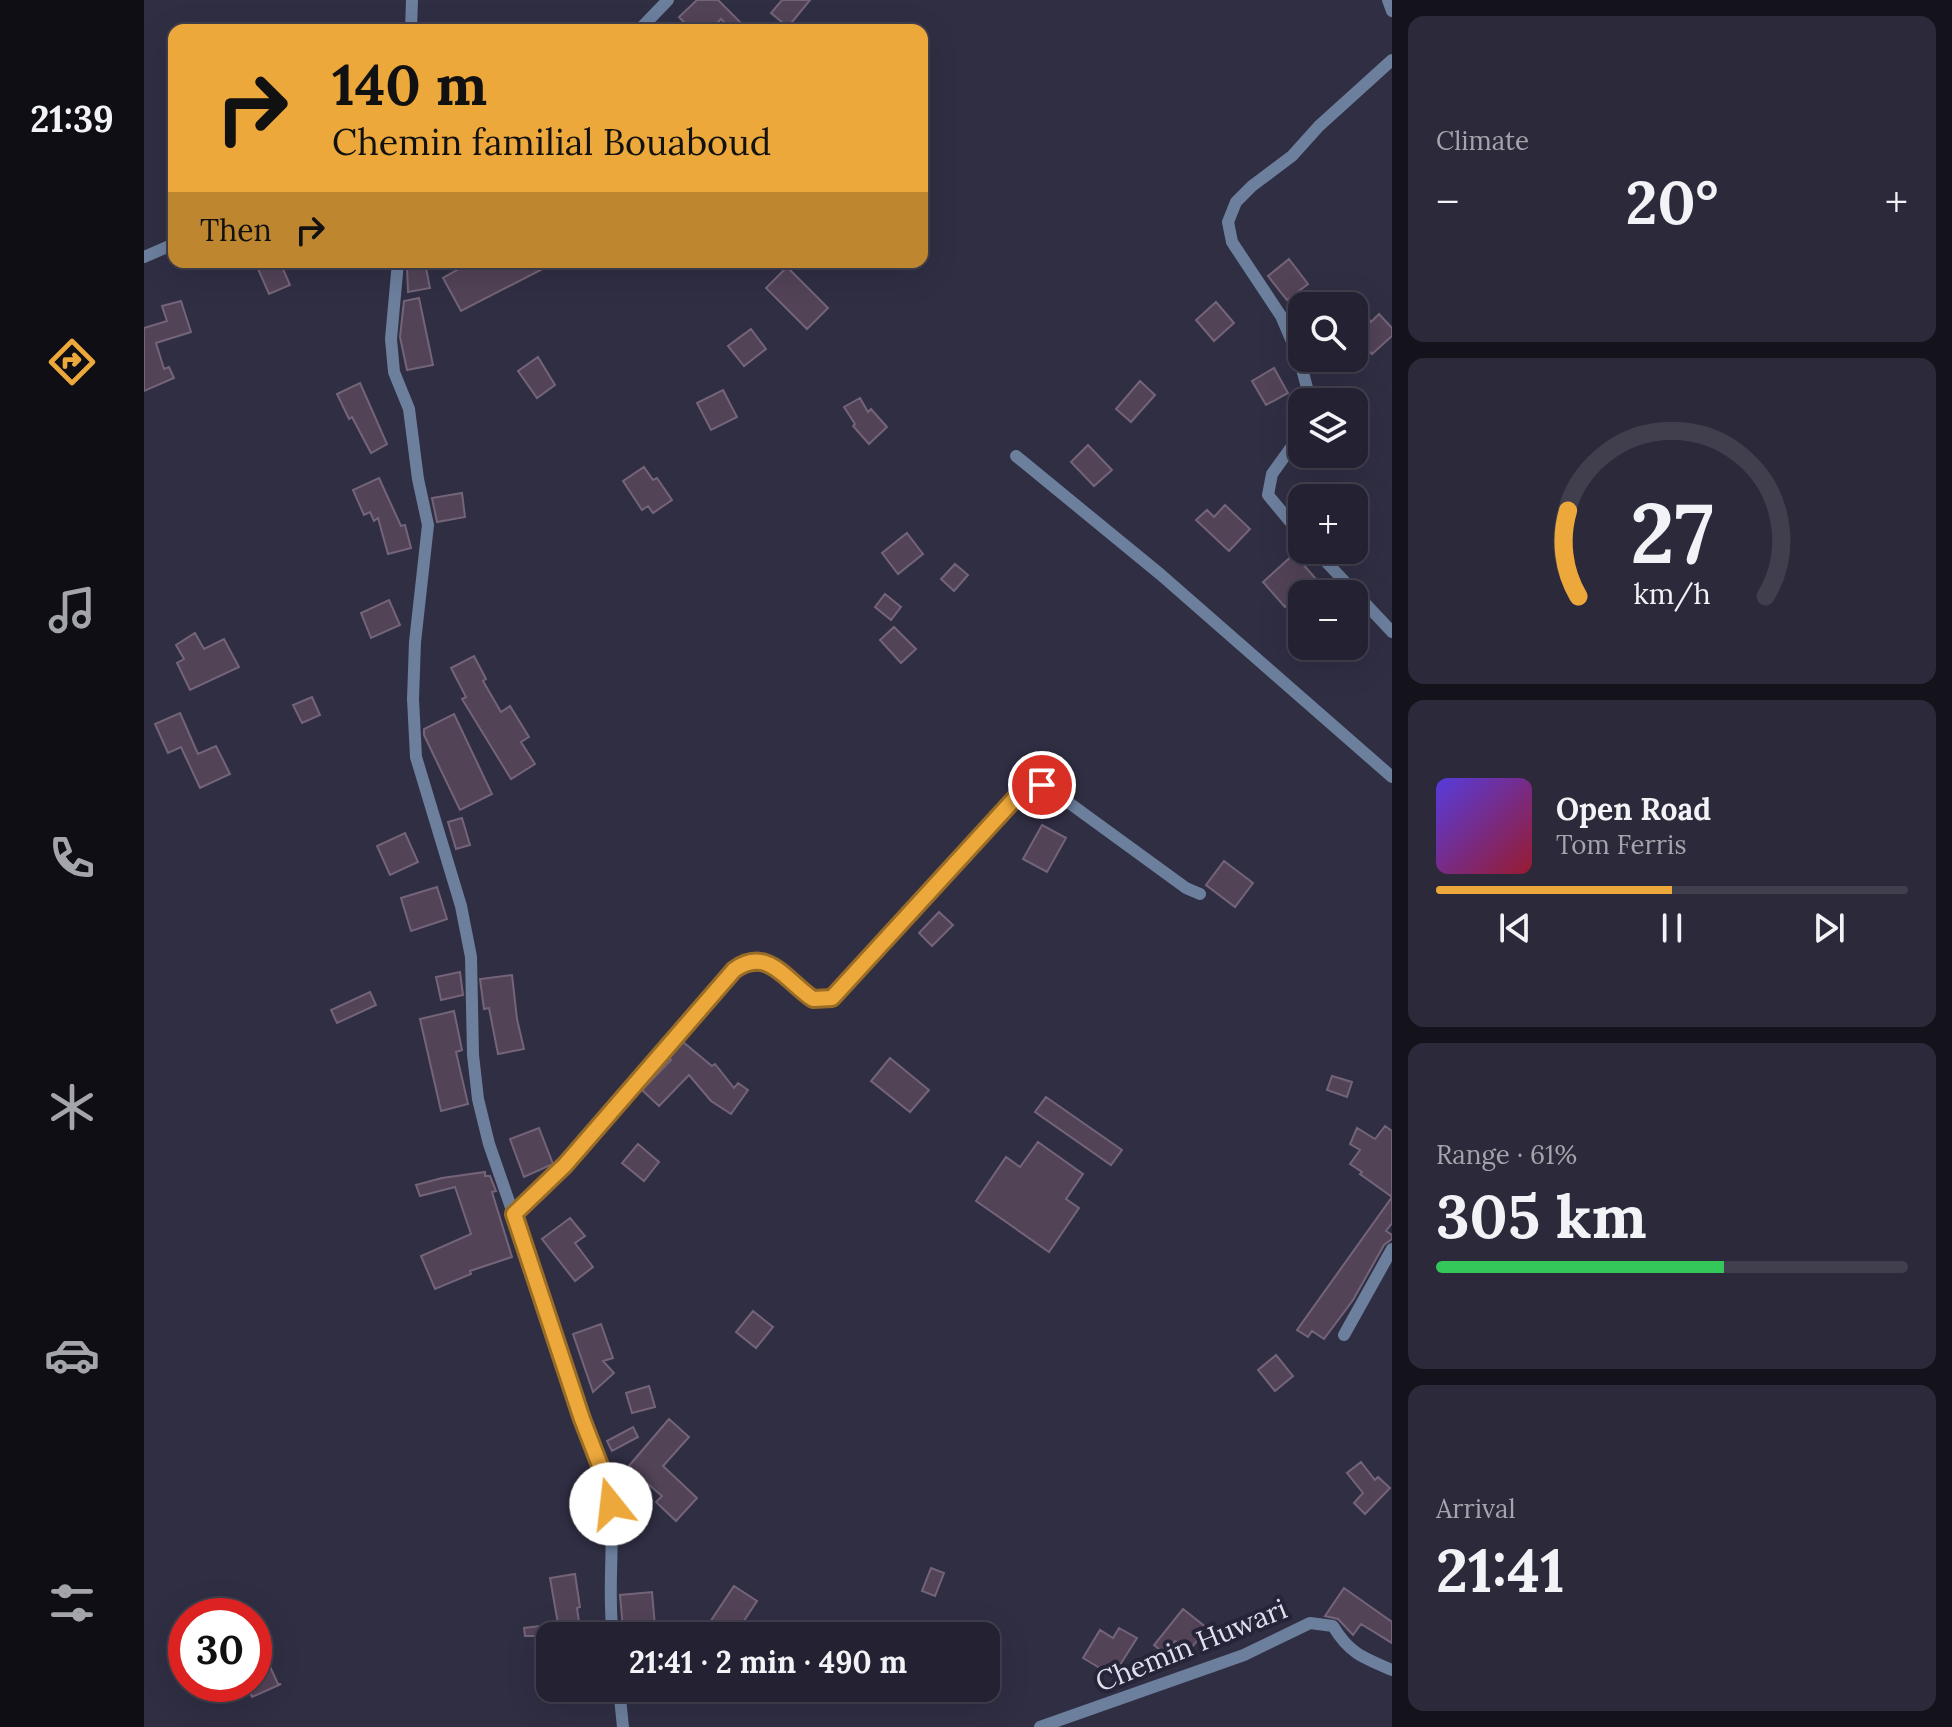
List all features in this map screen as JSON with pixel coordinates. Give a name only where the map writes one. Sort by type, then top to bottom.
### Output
[{"type":"street","points":[[411,24],[412,0]]},
{"type":"street","points":[[645,24],[668,0]]},
{"type":"street","points":[[1388,0],[1392,11]]},
{"type":"street","points":[[1307,388],[1299,358],[1281,316],[1232,242],[1228,222],[1236,202],[1252,186],[1292,156],[1319,126],[1392,60]]},
{"type":"street","points":[[144,257],[168,247]]},
{"type":"street","points":[[400,268],[391,339],[394,372],[409,409],[418,479],[428,525],[415,642],[413,699],[416,757],[461,906],[471,957],[473,1055],[478,1099],[489,1144],[606,1481],[613,1535],[611,1622]]},
{"type":"street","points":[[1288,452],[1272,474],[1268,495],[1288,519]]},
{"type":"street","points":[[1016,456],[1160,574],[1392,777]]},
{"type":"street","points":[[1328,564],[1392,632]]},
{"type":"street","points":[[514,1214],[565,1165],[734,970],[753,961],[763,961],[773,965],[813,999],[832,998],[1025,788],[1042,785],[1050,789],[1186,888],[1200,894]]},
{"type":"street","points":[[1344,1335],[1392,1249]]},
{"type":"street","name":"Chemin Huwari","points":[[1040,1727],[1244,1655],[1310,1623],[1333,1626],[1345,1645],[1392,1670]]},
{"type":"street","points":[[620,1702],[623,1727]]},
{"type":"building","points":[[697,0],[718,0],[742,24],[726,24],[721,19],[716,24],[685,24],[679,17]]},
{"type":"building","points":[[782,0],[810,0],[790,24],[784,24],[771,13]]},
{"type":"building","points":[[1289,259],[1308,284],[1298,292],[1288,292],[1287,300],[1268,276]]},
{"type":"building","points":[[258,268],[283,268],[290,285],[269,294]]},
{"type":"building","points":[[407,268],[426,268],[430,288],[408,292]]},
{"type":"building","points":[[460,268],[544,268],[461,311],[443,278]]},
{"type":"building","points":[[788,268],[828,308],[807,329],[766,288]]},
{"type":"building","points":[[419,298],[433,365],[407,370],[400,337],[404,301]]},
{"type":"building","points":[[181,301],[191,332],[156,343],[164,369],[169,367],[174,378],[144,391],[144,328],[167,321],[162,306]]},
{"type":"building","points":[[1216,302],[1234,323],[1214,341],[1196,320]]},
{"type":"building","points":[[1379,314],[1392,328],[1392,336],[1372,354],[1368,350],[1368,320],[1371,322]]},
{"type":"building","points":[[751,329],[766,349],[744,366],[728,346]]},
{"type":"building","points":[[538,357],[555,385],[537,398],[518,371]]},
{"type":"building","points":[[1274,368],[1288,393],[1266,405],[1252,381]]},
{"type":"building","points":[[1140,381],[1155,395],[1131,422],[1116,409]]},
{"type":"building","points":[[360,383],[387,444],[371,453],[337,394]]},
{"type":"building","points":[[723,390],[737,417],[711,430],[697,403]]},
{"type":"building","points":[[860,398],[868,412],[871,409],[887,427],[869,444],[853,426],[855,424],[844,407]]},
{"type":"building","points":[[1088,445],[1112,470],[1094,486],[1071,462]]},
{"type":"building","points":[[644,467],[653,480],[657,478],[672,500],[653,513],[648,506],[642,510],[623,481]]},
{"type":"building","points":[[379,478],[401,526],[405,525],[411,548],[388,554],[378,518],[374,521],[370,512],[364,515],[353,490]]},
{"type":"building","points":[[462,493],[465,517],[437,522],[432,498]]},
{"type":"building","points":[[1225,505],[1250,529],[1229,551],[1196,520],[1207,510],[1214,517]]},
{"type":"building","points":[[907,533],[923,554],[898,574],[882,553]]},
{"type":"building","points":[[1288,559],[1288,564],[1303,564],[1316,579],[1288,580],[1288,604],[1285,607],[1263,582]]},
{"type":"building","points":[[955,564],[968,575],[954,591],[941,579]]},
{"type":"building","points":[[885,594],[901,607],[891,620],[875,607]]},
{"type":"building","points":[[389,600],[400,625],[371,638],[361,613]]},
{"type":"building","points":[[894,627],[916,649],[901,663],[880,640]]},
{"type":"building","points":[[195,633],[204,649],[224,639],[239,667],[190,690],[177,663],[184,659],[176,645]]},
{"type":"building","points":[[474,656],[486,679],[483,681],[501,712],[510,706],[529,737],[521,742],[535,764],[511,779],[462,699],[466,697],[451,668]]},
{"type":"building","points":[[312,697],[320,715],[302,723],[293,705]]},
{"type":"building","points":[[180,713],[198,754],[216,746],[230,774],[200,788],[181,747],[168,753],[155,724]]},
{"type":"building","points":[[454,714],[492,794],[460,810],[424,735],[424,729]]},
{"type":"building","points":[[462,818],[470,845],[456,849],[448,822]]},
{"type":"building","points":[[1042,825],[1066,838],[1047,872],[1023,859]]},
{"type":"building","points":[[405,833],[418,862],[390,875],[377,846]]},
{"type":"building","points":[[1224,861],[1253,883],[1235,907],[1206,885]]},
{"type":"building","points":[[437,887],[447,919],[411,931],[401,898]]},
{"type":"building","points":[[939,912],[953,925],[932,946],[919,933]]},
{"type":"building","points":[[460,972],[463,995],[441,1000],[436,977]]},
{"type":"building","points":[[512,975],[524,1049],[498,1054],[489,1008],[484,1009],[480,979]]},
{"type":"building","points":[[370,992],[376,1005],[337,1023],[331,1010]]},
{"type":"building","points":[[454,1011],[462,1050],[456,1052],[468,1104],[441,1111],[420,1019]]},
{"type":"building","points":[[683,1042],[712,1066],[715,1064],[734,1088],[738,1083],[748,1090],[731,1114],[711,1101],[689,1075],[659,1106],[642,1090],[671,1060],[669,1058]]},
{"type":"building","points":[[890,1058],[929,1090],[910,1112],[871,1081]]},
{"type":"building","points":[[1332,1076],[1352,1082],[1347,1097],[1327,1090]]},
{"type":"building","points":[[1046,1097],[1122,1150],[1111,1165],[1035,1112]]},
{"type":"building","points":[[1385,1126],[1392,1131],[1392,1197],[1350,1164],[1360,1150],[1350,1144],[1357,1128],[1375,1139]]},
{"type":"building","points":[[539,1128],[553,1164],[524,1177],[510,1139]]},
{"type":"building","points":[[1038,1142],[1083,1174],[1066,1199],[1079,1208],[1049,1252],[976,1201],[1006,1157],[1020,1167]]},
{"type":"building","points":[[638,1144],[659,1162],[644,1181],[622,1163]]},
{"type":"building","points":[[485,1172],[496,1191],[492,1192],[512,1257],[470,1271],[471,1274],[435,1289],[421,1256],[471,1234],[455,1187],[420,1196],[416,1185]]},
{"type":"building","points":[[1392,1197],[1392,1223],[1386,1231],[1392,1239],[1384,1245],[1353,1300],[1324,1339],[1312,1331],[1308,1337],[1297,1330]]},
{"type":"building","points":[[570,1218],[585,1236],[575,1243],[593,1267],[575,1281],[542,1239]]},
{"type":"building","points":[[753,1311],[773,1327],[756,1348],[736,1332]]},
{"type":"building","points":[[601,1324],[613,1358],[603,1361],[614,1373],[593,1392],[573,1334]]},
{"type":"building","points":[[1276,1355],[1293,1376],[1275,1391],[1258,1370]]},
{"type":"building","points":[[649,1386],[655,1407],[632,1413],[626,1393]]},
{"type":"building","points":[[669,1419],[689,1437],[663,1466],[697,1498],[676,1521],[656,1502],[662,1496],[628,1467]]},
{"type":"building","points":[[633,1427],[638,1437],[612,1451],[607,1441]]},
{"type":"building","points":[[1361,1462],[1375,1480],[1378,1477],[1390,1488],[1365,1514],[1354,1503],[1363,1493],[1347,1473]]},
{"type":"building","points":[[931,1568],[944,1573],[935,1596],[922,1591]]},
{"type":"building","points":[[575,1574],[579,1622],[558,1622],[550,1578]]},
{"type":"building","points":[[734,1586],[757,1601],[743,1622],[710,1622]]},
{"type":"building","points":[[1344,1588],[1392,1622],[1392,1643],[1361,1624],[1353,1635],[1338,1619],[1325,1616]]},
{"type":"building","points":[[652,1592],[655,1622],[622,1622],[620,1595]]},
{"type":"building","points":[[1183,1609],[1207,1628],[1189,1651],[1175,1641],[1165,1654],[1154,1645]]},
{"type":"building","points":[[536,1627],[536,1636],[525,1636],[524,1628]]},
{"type":"building","points":[[1119,1628],[1137,1638],[1113,1676],[1083,1658],[1100,1630],[1113,1638]]},
{"type":"building","points":[[272,1671],[278,1684],[281,1684],[272,1688]]},
{"type":"route","points":[[611,1504],[606,1481],[582,1419],[514,1214],[565,1165],[734,970],[743,964],[763,961],[773,965],[813,999],[823,1001],[832,998],[1019,794],[1025,788],[1042,785]]}]
